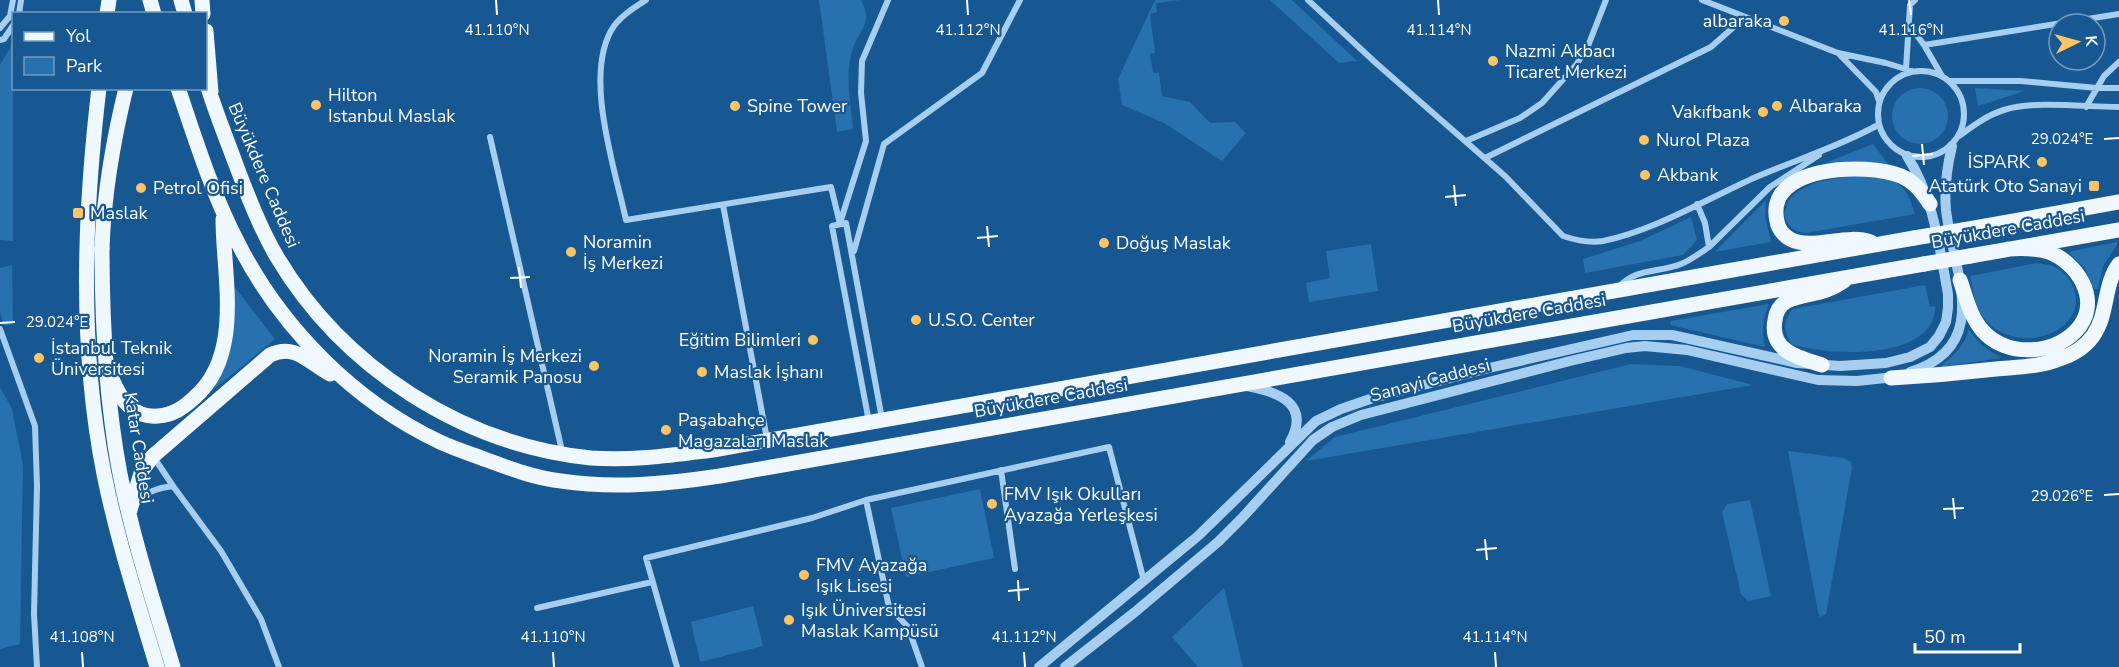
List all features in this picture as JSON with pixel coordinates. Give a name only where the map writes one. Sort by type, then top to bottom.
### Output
[{"type":"main road","points":[[207,44],[211,98]]},
{"type":"main road","name":"Büyükdere Caddesi","points":[[207,84],[244,187],[276,255],[310,306],[338,336],[380,373],[426,404],[518,444],[593,458],[677,455],[767,440],[2119,202]]},
{"type":"main road","name":"Katar Caddesi","points":[[99,90],[87,214],[86,267],[94,406],[104,476],[157,667]]},
{"type":"main road","name":"Katar Caddesi","points":[[126,90],[110,159],[104,207],[102,290],[107,367],[120,475],[142,564],[173,667]]},
{"type":"main road","name":"Büyükdere Caddesi","points":[[179,90],[223,213],[250,265],[291,324],[308,344],[344,378],[364,395],[413,428],[459,451],[536,476],[560,481],[620,486],[680,482],[720,476],[2119,230]]},
{"type":"main road","points":[[1879,244],[1864,239],[1847,238],[1809,243],[1789,238],[1777,224],[1775,211],[1778,199],[1785,190],[1796,183],[1825,171],[1870,168],[1901,176],[1912,182],[1930,204]]},
{"type":"main road","points":[[107,367],[127,406],[137,413],[156,417],[172,414],[199,394],[214,372],[226,331],[223,213]]},
{"type":"main road","points":[[1960,279],[1975,321],[1983,332],[1999,345],[2020,350],[2046,348],[2073,334],[2080,325],[2087,307],[2082,280],[2068,263],[2050,253],[2031,248],[2008,249]]},
{"type":"main road","points":[[1891,378],[2037,365],[2070,355],[2087,344],[2101,322],[2110,279],[2119,264]]},
{"type":"main road","points":[[1822,365],[1786,352],[1779,345],[1774,336],[1775,317],[1780,307],[1787,301],[1826,291],[1852,276]]},
{"type":"main road","points":[[129,513],[142,470],[153,456],[270,356],[279,351],[288,350],[344,378]]},
{"type":"street","points":[[0,28],[10,16],[14,0]]},
{"type":"street","points":[[646,0],[632,8],[614,27],[601,59],[602,114],[626,220],[831,187],[840,224]]},
{"type":"street","points":[[853,253],[884,144],[982,73],[1020,0]]},
{"type":"street","points":[[1308,0],[1377,64],[1467,141],[1563,236],[1576,240],[1601,242],[1639,231],[1787,164],[1830,149]]},
{"type":"street","points":[[1467,141],[1521,118],[1542,104],[1576,65],[1588,45],[1606,0]]},
{"type":"street","points":[[1702,0],[1838,53],[1909,70],[1928,71],[1942,76],[1958,90],[1965,113],[1959,136],[1952,146],[1942,153],[1919,158],[1907,156],[1889,144],[1878,125],[1879,102],[1876,92],[1838,53]]},
{"type":"street","points":[[1903,0],[1910,5]]},
{"type":"street","points":[[1910,5],[1916,0]]},
{"type":"street","points":[[840,224],[866,141],[861,93],[861,61],[886,1]]},
{"type":"street","points":[[1909,70],[1910,5]]},
{"type":"street","points":[[1924,45],[2119,14]]},
{"type":"street","points":[[1485,158],[1712,47],[1745,17]]},
{"type":"street","points":[[1910,25],[1942,76]]},
{"type":"street","points":[[0,40],[4,39],[12,27]]},
{"type":"street","points":[[2086,107],[2104,76],[2119,62]]},
{"type":"street","points":[[1879,102],[1884,91],[1892,82],[1909,70]]},
{"type":"street","points":[[1949,81],[2021,81],[2119,88]]},
{"type":"street","points":[[1959,136],[2003,110],[2029,105],[2119,107]]},
{"type":"street","points":[[1616,291],[1626,279],[1634,275],[1681,264],[1709,247],[1770,187],[1830,149],[1878,125]]},
{"type":"street","points":[[490,137],[563,454]]},
{"type":"street","name":"Sanayi Caddesi","points":[[1065,667],[1218,542],[1313,440],[1332,427],[1361,415],[1604,353],[1645,346],[1687,350],[1802,378],[1836,382],[1891,378],[1922,369],[1939,359],[1951,346],[1958,334],[1963,317],[1963,299],[1947,210],[1946,183],[1952,146]]},
{"type":"street","name":"Sanayi Caddesi","points":[[1039,667],[1198,536],[1316,421],[1356,403],[1489,368],[1633,335],[1672,335],[1784,361],[1822,365],[1863,365],[1902,359],[1930,347],[1946,322],[1948,294],[1930,204],[1923,183],[1907,156]]},
{"type":"street","points":[[1697,204],[1709,247]]},
{"type":"street","points":[[723,205],[767,440]]},
{"type":"street","points":[[846,223],[853,253],[876,421],[832,226],[840,224],[846,223]]},
{"type":"street","points":[[0,329],[35,426],[37,486],[33,614],[37,667]]},
{"type":"street","points":[[1241,384],[1266,389],[1288,400],[1293,406],[1297,418],[1296,432],[1287,449]]},
{"type":"street","points":[[677,667],[646,558],[812,518],[866,500],[1109,447],[1144,581]]},
{"type":"street","points":[[153,456],[221,551],[261,619],[279,667]]},
{"type":"street","points":[[1001,470],[1015,569]]},
{"type":"street","points":[[129,513],[144,495],[157,488],[173,486]]},
{"type":"street","points":[[866,500],[889,607],[908,627],[922,667]]},
{"type":"street","points":[[537,608],[652,582]]},
{"type":"green space","points":[[819,0],[861,0],[866,14],[866,20],[850,58],[849,88],[853,129],[837,132]]},
{"type":"green space","points":[[1155,0],[1181,0],[1156,3],[1157,12],[1150,14],[1155,53],[1150,54],[1153,73],[1159,73],[1162,96],[1190,102],[1210,123],[1235,122],[1246,133],[1222,161],[1164,123],[1122,105],[1118,79]]},
{"type":"green space","points":[[1270,0],[1292,0],[1357,61],[1339,63]]},
{"type":"green space","points":[[12,45],[13,241],[0,240],[0,65]]},
{"type":"green space","points":[[1915,88],[1925,88],[1940,96],[1946,105],[1948,116],[1946,127],[1940,136],[1925,144],[1915,144],[1904,139],[1897,132],[1892,121],[1892,111],[1897,100],[1904,93]]},
{"type":"green space","points":[[1975,88],[2025,91],[1978,106]]},
{"type":"green space","points":[[1873,144],[1888,164],[1851,161],[1825,163]]},
{"type":"green space","points":[[1865,175],[1885,178],[1898,184],[1908,195],[1915,214],[1806,233],[1795,230],[1787,222],[1784,214],[1789,200],[1804,188],[1824,181]]},
{"type":"green space","points":[[1766,200],[1765,216],[1771,242],[1715,252]]},
{"type":"green space","points":[[1691,217],[1697,240],[1683,255],[1585,273],[1583,259],[1640,241]]},
{"type":"green space","points":[[2117,242],[2103,266],[2098,289],[2094,289],[2085,268],[2068,252]]},
{"type":"green space","points":[[1371,244],[1378,291],[1309,302],[1306,283],[1330,278],[1326,251]]},
{"type":"green space","points":[[2036,263],[2050,265],[2065,274],[2074,288],[2076,297],[2073,313],[2068,321],[2058,329],[2034,338],[2021,338],[1997,330],[1987,322],[1978,308],[1970,276]]},
{"type":"green space","points":[[12,265],[13,324],[4,326],[0,312],[0,268]]},
{"type":"green space","points":[[233,285],[275,339],[213,390],[231,349],[234,315]]},
{"type":"green space","points":[[1925,285],[1930,307],[1935,306],[1931,324],[1918,337],[1899,346],[1853,352],[1829,351],[1791,344],[1787,335],[1785,326],[1787,317],[1793,309]]},
{"type":"green space","points":[[1769,304],[1763,325],[1765,347],[1670,325],[1671,321]]},
{"type":"green space","points":[[1969,329],[1983,346],[2002,358],[1940,367],[1958,350]]},
{"type":"green space","points":[[1631,364],[1680,366],[1753,385],[1306,461],[1335,437]]},
{"type":"green space","points":[[0,387],[12,409],[23,465],[20,644],[0,649]]},
{"type":"green space","points":[[1788,451],[1843,458],[1851,462],[1852,468],[1826,614],[1820,617],[1818,612]]},
{"type":"green space","points":[[980,489],[994,558],[906,577],[891,508]]},
{"type":"green space","points":[[1750,500],[1771,596],[1748,601],[1741,594],[1722,512],[1727,504]]},
{"type":"green space","points":[[1224,588],[1243,667],[1198,667],[1172,637]]},
{"type":"green space","points":[[753,606],[763,646],[700,662],[691,622]]},
{"type":"place","name":"albaraka","points":[[1784,21]]},
{"type":"place","name":"Nazmi Akbacı Ticaret Merkezi","points":[[1493,61]]},
{"type":"place","name":"Hilton Istanbul Maslak","points":[[316,105]]},
{"type":"place","name":"Spine Tower","points":[[735,106]]},
{"type":"place","name":"Albaraka","points":[[1777,106]]},
{"type":"place","name":"Vakıfbank","points":[[1763,112]]},
{"type":"place","name":"Nurol Plaza","points":[[1644,140]]},
{"type":"place","name":"İSPARK","points":[[2042,162]]},
{"type":"place","name":"Akbank","points":[[1645,175]]},
{"type":"place","name":"Atatürk Oto Sanayi","points":[[2094,186]]},
{"type":"place","name":"Petrol Ofisi","points":[[141,188]]},
{"type":"place","name":"Maslak","points":[[78,213]]},
{"type":"place","name":"Doğuş Maslak","points":[[1104,243]]},
{"type":"place","name":"Noramin İş Merkezi","points":[[571,252]]},
{"type":"place","name":"U.S.O. Center","points":[[916,320]]},
{"type":"place","name":"Eğitim Bilimleri","points":[[813,340]]},
{"type":"place","name":"İstanbul Teknik Üniversitesi","points":[[39,358]]},
{"type":"place","name":"Noramin İş Merkezi Seramik Panosu","points":[[594,366]]},
{"type":"place","name":"Maslak İşhanı","points":[[702,372]]},
{"type":"place","name":"Paşabahçe Magazaları Maslak","points":[[666,430]]},
{"type":"place","name":"FMV Işık Okulları Ayazağa Yerleşkesi","points":[[992,504]]},
{"type":"place","name":"FMV Ayazağa Işık Lisesi","points":[[804,575]]},
{"type":"place","name":"Işık Üniversitesi Maslak Kampüsü","points":[[789,620]]}]
